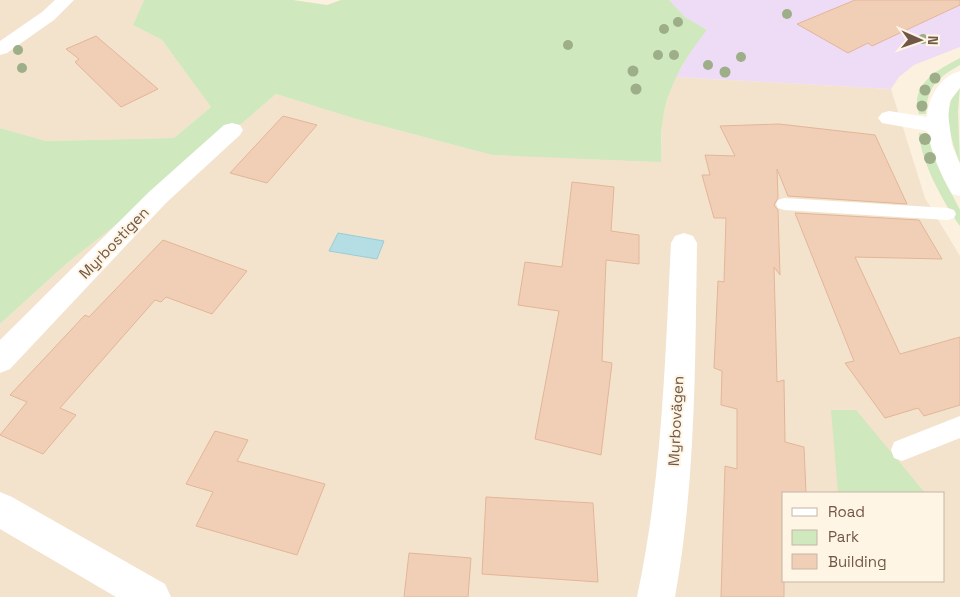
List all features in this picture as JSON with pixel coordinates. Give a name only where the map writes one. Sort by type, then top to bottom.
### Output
[{"type":"street","points":[[0,49],[48,16],[65,0]]},
{"type":"street","points":[[960,77],[951,83],[938,102],[937,126],[944,152],[960,188]]},
{"type":"street","points":[[889,118],[937,126]]},
{"type":"street","name":"Myrbostigen","points":[[0,360],[158,197],[232,130]]},
{"type":"street","name":"Myrbovägen","points":[[656,597],[662,571],[673,489],[684,243]]},
{"type":"street","points":[[0,509],[152,597]]},
{"type":"lane","points":[[784,204],[948,214]]},
{"type":"lane","points":[[902,450],[932,436],[960,428]]},
{"type":"shaded area","points":[[0,0],[144,0],[133,25],[162,40],[211,107],[174,138],[46,141],[0,128]]},
{"type":"shaded area","points":[[669,0],[960,0],[960,47],[914,65],[899,77],[891,89],[676,77],[694,46],[707,30],[685,17]]},
{"type":"shaded area","points":[[676,77],[891,89],[925,198],[960,256],[960,597],[0,597],[0,324],[66,264],[206,154],[276,94],[356,119],[492,155],[661,161],[662,120]]},
{"type":"green space","points":[[144,0],[293,0],[327,5],[341,0],[669,0],[685,17],[707,30],[685,61],[669,95],[662,124],[661,162],[492,155],[356,119],[276,94],[206,154],[66,264],[0,324],[0,128],[46,141],[174,138],[211,107],[162,40],[133,25]]},
{"type":"green space","points":[[960,58],[960,65],[939,79],[931,90],[928,97],[926,114],[919,114],[917,103],[918,94],[922,86],[935,73]]},
{"type":"green space","points":[[960,86],[958,112],[960,163],[953,145],[949,113],[950,103]]},
{"type":"green space","points":[[919,133],[929,139],[942,175],[960,210],[960,226],[940,194],[928,168],[920,144]]},
{"type":"green space","points":[[831,410],[856,410],[924,492],[838,492]]},
{"type":"water","points":[[338,233],[384,241],[377,259],[329,251]]},
{"type":"building","points":[[855,0],[960,0],[960,5],[872,46],[868,43],[848,53],[797,24]]},
{"type":"building","points":[[96,36],[158,89],[121,107],[75,62],[79,59],[66,49]]},
{"type":"building","points":[[283,116],[317,125],[267,183],[230,173]]},
{"type":"building","points":[[779,124],[875,135],[907,204],[788,196],[777,169],[778,198],[774,205],[778,210],[780,275],[774,267],[777,382],[784,380],[785,442],[804,447],[806,492],[782,492],[782,582],[784,582],[784,597],[721,597],[725,466],[737,469],[737,409],[721,405],[722,371],[714,368],[718,281],[724,282],[726,218],[714,218],[702,175],[710,175],[705,155],[735,156],[720,126]]},
{"type":"building","points":[[572,182],[614,187],[611,231],[639,235],[639,264],[606,260],[602,361],[612,363],[601,455],[535,439],[559,311],[518,305],[525,262],[562,267]]},
{"type":"building","points":[[795,213],[919,220],[942,259],[855,257],[900,354],[960,337],[960,405],[924,416],[918,408],[885,418],[845,363],[854,361]]},
{"type":"building","points":[[163,240],[247,271],[212,314],[166,297],[161,302],[155,300],[60,408],[76,415],[43,454],[0,435],[27,402],[10,395],[85,315],[89,317]]},
{"type":"building","points":[[215,431],[248,440],[237,461],[325,484],[297,555],[196,526],[213,492],[186,484]]},
{"type":"building","points":[[486,497],[593,503],[598,582],[482,574]]},
{"type":"building","points":[[409,553],[471,558],[468,597],[404,597]]}]
